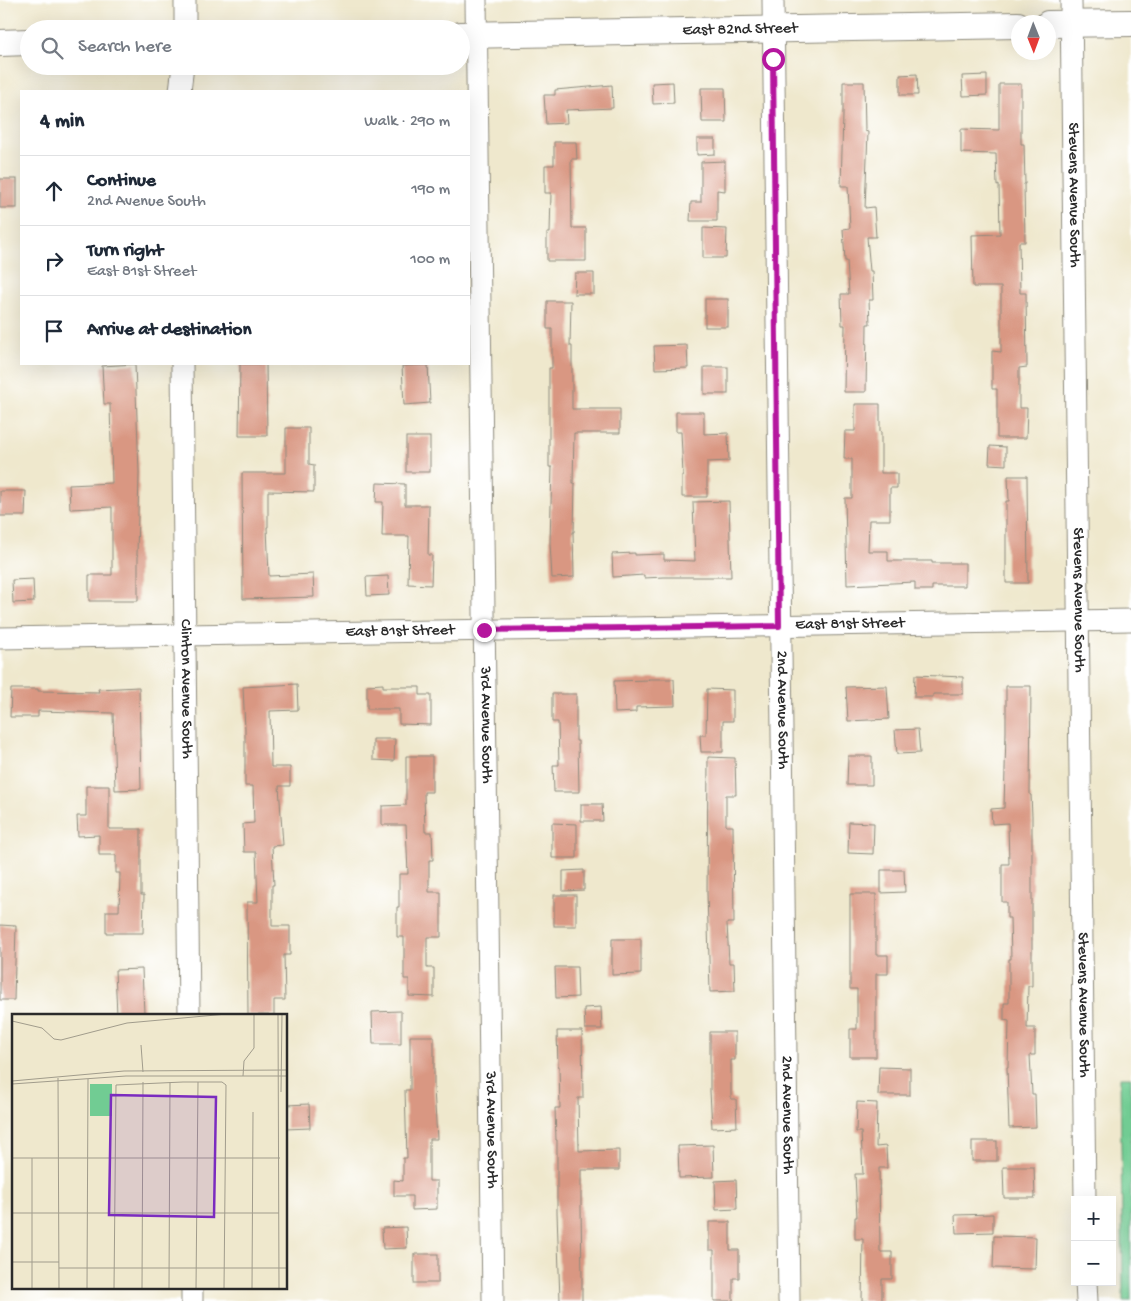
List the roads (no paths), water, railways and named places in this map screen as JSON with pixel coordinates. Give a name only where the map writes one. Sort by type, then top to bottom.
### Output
[{"type":"street","points":[[185,0],[186,20]]},
{"type":"street","name":"3rd Avenue South","points":[[470,29],[476,0]]},
{"type":"street","name":"2nd Avenue South","points":[[772,0],[789,1301]]},
{"type":"street","points":[[1063,16],[1131,23]]},
{"type":"street","name":"Stevens Avenue South","points":[[1063,16],[1078,621],[1085,1196]]},
{"type":"street","name":"East 82nd Street","points":[[470,34],[1011,25]]},
{"type":"street","points":[[0,43],[20,42]]},
{"type":"street","name":"3rd Avenue South","points":[[470,74],[484,630],[493,1301]]},
{"type":"street","points":[[180,90],[181,75]]},
{"type":"street","name":"Clinton Avenue South","points":[[182,365],[189,1014]]},
{"type":"street","name":"East 81st Street","points":[[0,638],[1131,620]]},
{"type":"street","points":[[1086,1286],[1086,1301]]},
{"type":"street","points":[[192,1288],[192,1301]]}]
